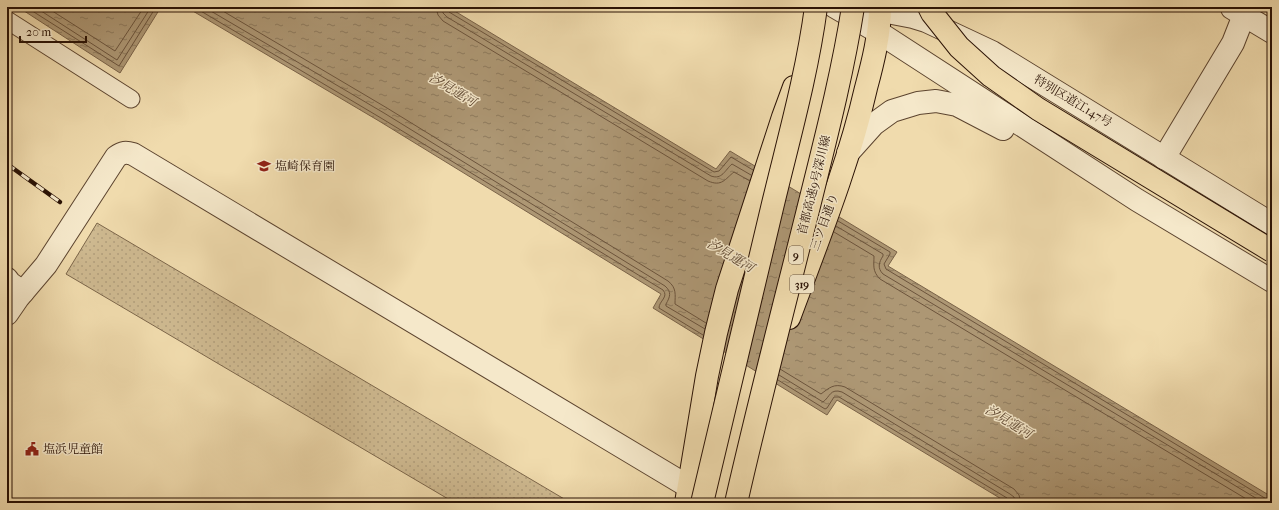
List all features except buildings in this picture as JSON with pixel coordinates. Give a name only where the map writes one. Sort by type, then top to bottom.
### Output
[{"type":"main road","points":[[692,498],[772,209],[804,76],[816,7]]},
{"type":"main road","points":[[692,498],[699,423],[713,347],[727,289],[783,117],[824,7]]},
{"type":"main road","name":"首都高速9号深川線","points":[[735,503],[833,106],[848,41],[853,7]]},
{"type":"main road","points":[[929,7],[959,47],[991,76],[1038,109],[1272,251]]},
{"type":"main road","name":"三ツ目通り","points":[[735,503],[754,414],[859,118],[874,58],[878,32],[874,8]]},
{"type":"street","points":[[7,15],[12,7]]},
{"type":"street","points":[[835,7],[878,32],[1136,200],[1272,281]]},
{"type":"street","name":"特別区道江147号","points":[[874,8],[926,21],[992,52],[1272,224]]},
{"type":"street","points":[[1164,158],[1232,43],[1239,10],[1272,32]]},
{"type":"street","points":[[7,20],[131,99]]},
{"type":"street","points":[[848,152],[874,124],[892,112],[918,102],[936,101],[957,105],[1136,200]]},
{"type":"street","points":[[7,314],[18,298],[15,286],[46,265],[116,157],[127,152],[134,154],[692,498]]},
{"type":"shaded area","points":[[97,223],[571,503],[455,503],[66,274]]},
{"type":"water","points":[[18,7],[161,7],[120,73]]},
{"type":"water","name":"汐見運河","points":[[186,7],[448,7],[716,169],[730,151],[897,252],[888,266],[1272,497],[1272,503],[1008,503],[837,400],[827,415],[653,308],[661,294],[379,121]]},
{"type":"railway","points":[[7,164],[60,202]]},
{"type":"place","name":"塩崎保育園","points":[[264,166]]},
{"type":"place","name":"塩浜児童館","points":[[32,449]]}]
